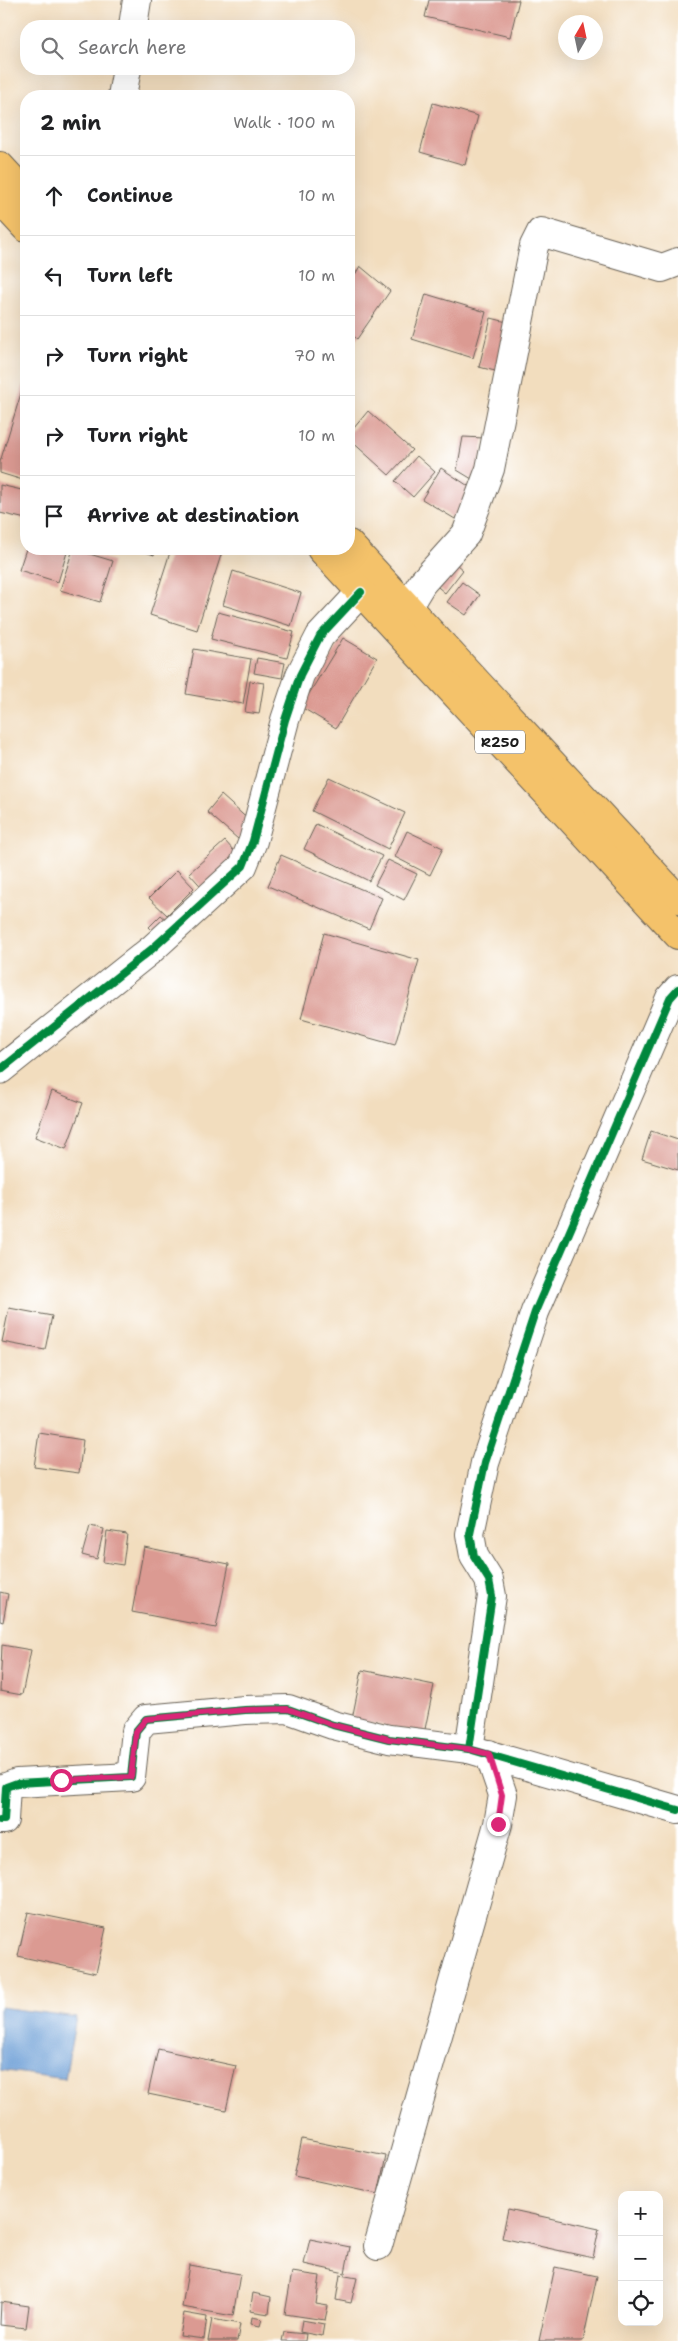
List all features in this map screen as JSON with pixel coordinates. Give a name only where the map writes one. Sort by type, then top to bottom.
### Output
[{"type":"main road","points":[[0,166],[20,188]]},
{"type":"main road","points":[[0,200],[20,222]]},
{"type":"main road","name":"R250","points":[[355,550],[678,899]]},
{"type":"main road","name":"R250","points":[[327,555],[678,935]]},
{"type":"street","points":[[134,20],[137,0]]},
{"type":"street","points":[[123,90],[125,75]]},
{"type":"street","points":[[408,606],[422,583],[466,534],[490,469],[534,246],[541,232],[662,268],[678,262]]},
{"type":"street","points":[[0,1070],[152,949],[243,866],[253,840],[280,738],[300,675],[320,636],[361,592]]},
{"type":"street","points":[[378,2246],[498,1824],[502,1795],[479,1752],[492,1596],[489,1580],[474,1556],[470,1534],[486,1463],[535,1312],[670,998],[678,989]]},
{"type":"street","points":[[0,1820],[4,1820],[6,1787],[17,1783],[131,1777],[136,1731],[146,1719],[245,1710],[288,1709],[333,1725],[389,1739],[479,1752],[678,1810]]},
{"type":"water","points":[[0,2007],[76,2017],[65,2079],[0,2070]]},
{"type":"building","points":[[429,0],[519,0],[510,37],[425,17]]},
{"type":"building","points":[[433,103],[478,116],[465,165],[420,152]]},
{"type":"building","points":[[360,266],[390,291],[357,339],[355,337],[355,275]]},
{"type":"building","points":[[426,294],[486,312],[473,358],[412,339]]},
{"type":"building","points":[[491,318],[515,324],[503,373],[479,367]]},
{"type":"building","points":[[20,397],[20,479],[0,473],[0,462]]},
{"type":"building","points":[[368,411],[412,450],[389,475],[355,444],[355,427]]},
{"type":"building","points":[[463,437],[484,438],[477,482],[457,470]]},
{"type":"building","points":[[417,456],[435,472],[413,497],[395,481]]},
{"type":"building","points":[[441,468],[479,493],[460,522],[422,499]]},
{"type":"building","points":[[0,485],[20,490],[20,518],[0,513]]},
{"type":"building","points":[[24,555],[66,555],[58,582],[19,570]]},
{"type":"building","points":[[71,555],[93,555],[113,561],[100,602],[60,590]]},
{"type":"building","points":[[169,555],[221,555],[197,630],[150,615]]},
{"type":"building","points":[[451,560],[463,570],[445,593],[432,582]]},
{"type":"building","points":[[233,571],[301,593],[291,626],[223,605]]},
{"type":"building","points":[[462,582],[480,595],[466,615],[447,602]]},
{"type":"building","points":[[218,612],[294,632],[287,658],[211,639]]},
{"type":"building","points":[[343,638],[377,658],[336,728],[301,707]]},
{"type":"building","points":[[194,649],[251,659],[243,704],[186,694]]},
{"type":"building","points":[[257,658],[285,663],[282,678],[254,673]]},
{"type":"building","points":[[250,681],[264,683],[259,714],[245,712]]},
{"type":"building","points":[[329,777],[405,813],[388,849],[312,811]]},
{"type":"building","points":[[221,795],[252,823],[238,839],[207,812]]},
{"type":"building","points":[[316,824],[382,856],[369,881],[304,849]]},
{"type":"building","points":[[407,831],[443,848],[430,875],[395,857]]},
{"type":"building","points":[[225,841],[242,860],[206,892],[189,873]]},
{"type":"building","points":[[281,855],[382,898],[369,929],[268,886]]},
{"type":"building","points":[[388,860],[417,874],[404,900],[375,885]]},
{"type":"building","points":[[177,870],[194,888],[167,915],[149,898]]},
{"type":"building","points":[[161,915],[168,921],[155,933],[149,927]]},
{"type":"building","points":[[324,933],[419,960],[395,1045],[301,1019]]},
{"type":"building","points":[[52,1091],[83,1103],[66,1149],[35,1137]]},
{"type":"building","points":[[651,1131],[678,1140],[678,1170],[642,1159]]},
{"type":"building","points":[[9,1308],[52,1316],[45,1350],[2,1342]]},
{"type":"building","points":[[39,1433],[83,1440],[79,1473],[34,1467]]},
{"type":"building","points":[[90,1526],[104,1529],[97,1559],[82,1555]]},
{"type":"building","points":[[107,1531],[127,1534],[123,1565],[103,1562]]},
{"type":"building","points":[[144,1547],[229,1564],[216,1628],[132,1612]]},
{"type":"building","points":[[0,1592],[8,1594],[3,1622],[0,1621]]},
{"type":"building","points":[[2,1645],[31,1650],[22,1695],[0,1691]]},
{"type":"building","points":[[362,1670],[434,1685],[424,1734],[352,1719]]},
{"type":"building","points":[[28,1912],[106,1928],[96,1973],[18,1956]]},
{"type":"building","points":[[158,2049],[236,2066],[226,2110],[148,2094]]},
{"type":"building","points":[[302,2139],[386,2156],[378,2194],[294,2176]]},
{"type":"building","points":[[508,2209],[599,2229],[593,2258],[502,2238]]},
{"type":"building","points":[[310,2239],[350,2247],[345,2273],[304,2264]]},
{"type":"building","points":[[189,2265],[240,2274],[233,2316],[182,2307]]},
{"type":"building","points":[[555,2267],[597,2276],[583,2341],[539,2341]]},
{"type":"building","points":[[292,2272],[320,2276],[316,2304],[328,2306],[325,2320],[285,2314]]},
{"type":"building","points":[[340,2275],[357,2278],[351,2303],[336,2300]]},
{"type":"building","points":[[253,2293],[271,2297],[269,2314],[250,2311]]},
{"type":"building","points":[[1,2302],[29,2306],[26,2328],[0,2325]]},
{"type":"building","points":[[184,2313],[207,2317],[204,2339],[180,2336]]},
{"type":"building","points":[[252,2317],[262,2319],[260,2326],[251,2324]]},
{"type":"building","points":[[212,2319],[240,2324],[237,2341],[208,2341]]},
{"type":"building","points":[[302,2320],[324,2324],[322,2336],[300,2332]]},
{"type":"building","points":[[284,2332],[306,2334],[305,2341],[282,2341]]},
{"type":"cycle path","points":[[0,1070],[152,949],[243,866],[253,841],[285,720],[300,675],[320,636],[361,592]]},
{"type":"cycle path","points":[[678,989],[670,998],[535,1312],[485,1463],[470,1534],[474,1556],[489,1580],[492,1596],[469,1749],[678,1810]]},
{"type":"cycle path","points":[[0,1820],[4,1820],[6,1787],[17,1783],[131,1777],[136,1731],[146,1719],[245,1710],[288,1709],[333,1725],[389,1739],[469,1749]]},
{"type":"route","points":[[61,1780],[131,1777],[136,1731],[146,1719],[245,1710],[288,1709],[333,1725],[389,1739],[468,1749],[489,1754],[502,1795],[498,1824]]}]
